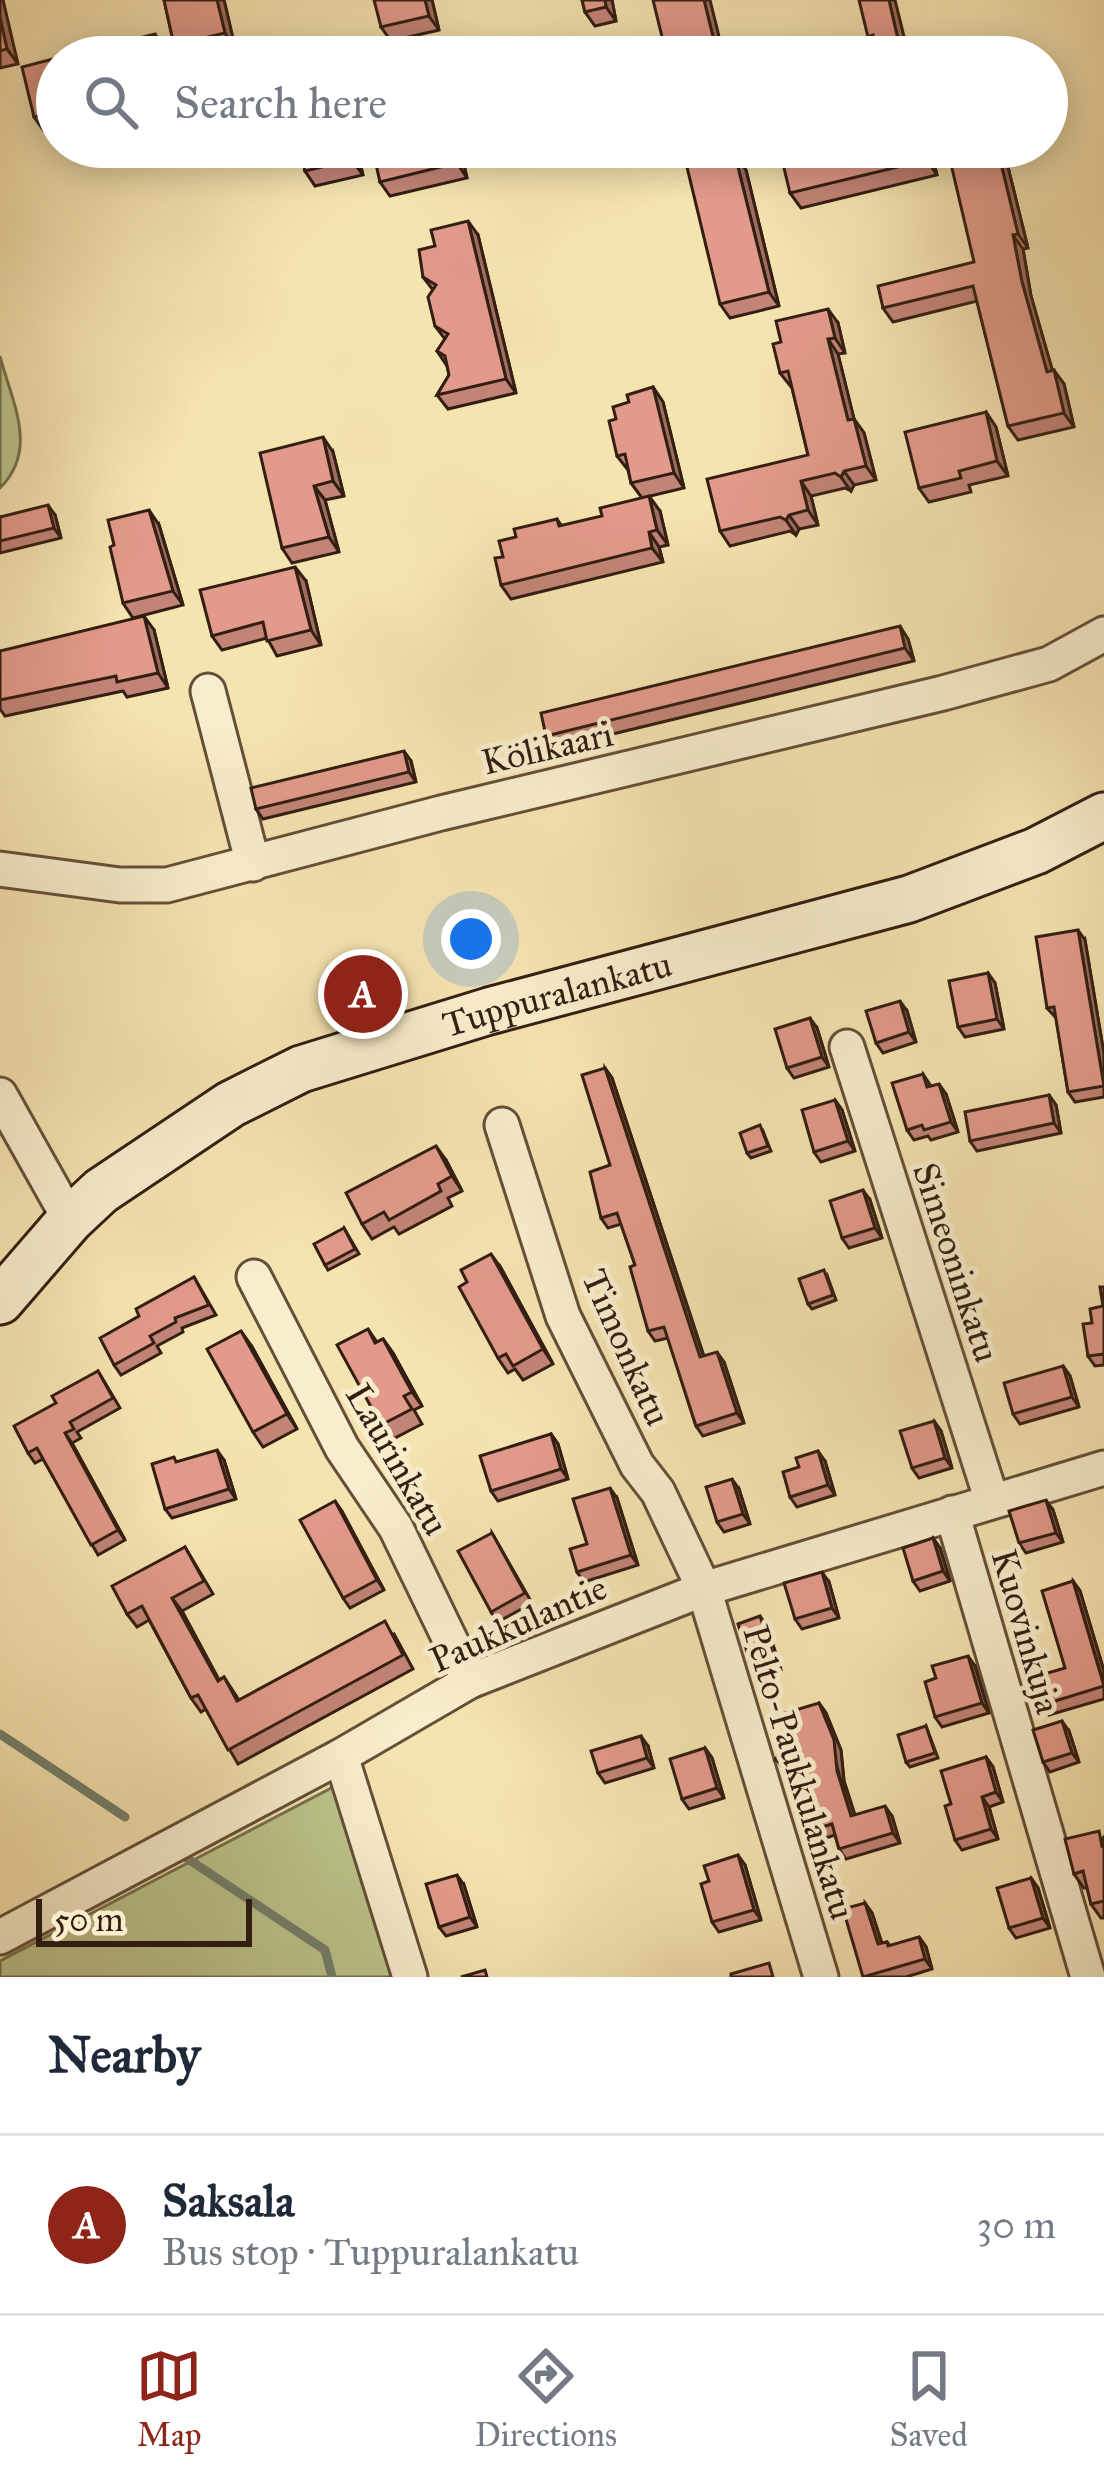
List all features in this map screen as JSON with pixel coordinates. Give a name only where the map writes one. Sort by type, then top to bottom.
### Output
[{"type":"street","name":"Kölikaari","points":[[0,868],[120,885],[167,885],[441,813],[986,681],[1049,664],[1104,634]]},
{"type":"street","points":[[208,691],[253,864]]},
{"type":"street","name":"Tuppuralankatu","points":[[0,1301],[101,1191],[231,1105],[302,1069],[489,1011],[909,899],[1036,850],[1104,815]]},
{"type":"street","name":"Simeoninkatu","points":[[848,1047],[992,1501]]},
{"type":"street","points":[[0,1095],[70,1220]]},
{"type":"street","name":"Timonkatu","points":[[502,1125],[563,1316],[637,1465],[658,1492],[704,1589]]},
{"type":"street","name":"Laurinkatu","points":[[254,1277],[342,1448],[396,1528],[470,1682]]},
{"type":"street","name":"Paukkulantie","points":[[0,1937],[470,1682],[704,1589],[1104,1468]]},
{"type":"street","name":"Kuovinkuja","points":[[952,1514],[1088,1977]]},
{"type":"street","name":"Pelto-Paukkulankatu","points":[[704,1589],[821,1977]]},
{"type":"street","points":[[341,1756],[410,1977]]},
{"type":"green space","points":[[0,356],[16,408],[20,441],[12,473],[0,488]]},
{"type":"green space","points":[[341,1783],[399,1977],[0,1977],[0,1961]]},
{"type":"building","points":[[164,0],[217,0],[225,33],[172,36]]},
{"type":"building","points":[[374,0],[425,0],[429,16],[381,27]]},
{"type":"building","points":[[582,0],[605,0],[606,7],[585,12]]},
{"type":"building","points":[[653,0],[704,0],[713,36],[662,36]]},
{"type":"building","points":[[859,0],[889,0],[897,36],[868,36]]},
{"type":"building","points":[[0,18],[7,49],[0,51]]},
{"type":"building","points":[[36,63],[36,116],[34,117],[22,67]]},
{"type":"building","points":[[377,168],[437,168],[380,182]]},
{"type":"building","points":[[687,168],[738,168],[769,292],[720,304]]},
{"type":"building","points":[[784,168],[894,168],[790,193]]},
{"type":"building","points":[[952,168],[1002,168],[1018,234],[1013,235],[1022,282],[1047,372],[1054,370],[1064,413],[1008,426],[973,286],[883,308],[878,286],[974,262]]},
{"type":"building","points":[[468,221],[506,379],[437,395],[449,375],[445,356],[437,351],[448,334],[435,326],[428,297],[436,285],[423,277],[419,250],[435,246],[431,230]]},
{"type":"building","points":[[828,309],[835,338],[828,339],[848,420],[854,419],[866,466],[844,471],[841,477],[835,473],[801,481],[808,510],[786,520],[780,517],[720,531],[707,479],[808,455],[788,371],[780,373],[773,344],[781,342],[776,321]]},
{"type":"building","points":[[653,387],[674,473],[631,483],[625,454],[617,456],[609,421],[616,419],[613,407],[629,402],[627,395]]},
{"type":"building","points":[[986,412],[997,461],[959,471],[961,478],[919,488],[905,432]]},
{"type":"building","points":[[323,437],[333,481],[314,486],[329,537],[282,548],[260,453]]},
{"type":"building","points":[[649,496],[657,530],[649,532],[652,548],[501,585],[495,558],[503,557],[499,541],[516,537],[514,529],[557,519],[559,526],[602,516],[600,508]]},
{"type":"building","points":[[48,505],[54,528],[0,541],[0,517]]},
{"type":"building","points":[[149,510],[173,591],[123,603],[108,520]]},
{"type":"building","points":[[295,567],[311,630],[267,641],[263,622],[212,636],[200,590]]},
{"type":"building","points":[[144,616],[158,673],[117,682],[116,676],[0,700],[0,651]]},
{"type":"building","points":[[900,626],[905,648],[546,736],[541,713]]},
{"type":"building","points":[[404,751],[409,772],[256,809],[251,788]]},
{"type":"building","points":[[1078,930],[1104,1086],[1068,1092],[1036,937]]},
{"type":"building","points":[[988,973],[997,1019],[958,1027],[949,981]]},
{"type":"building","points":[[900,1001],[909,1032],[876,1043],[866,1011]]},
{"type":"building","points":[[810,1018],[822,1057],[787,1068],[775,1029]]},
{"type":"building","points":[[605,1068],[700,1357],[717,1352],[737,1413],[696,1426],[664,1327],[648,1331],[630,1267],[635,1265],[617,1213],[601,1218],[590,1172],[610,1165],[582,1075]]},
{"type":"building","points":[[923,1074],[927,1087],[939,1084],[951,1122],[907,1130],[892,1083]]},
{"type":"building","points":[[1049,1095],[1054,1123],[970,1141],[965,1112]]},
{"type":"building","points":[[835,1100],[848,1141],[814,1152],[802,1110]]},
{"type":"building","points":[[760,1125],[768,1146],[747,1153],[740,1133]]},
{"type":"building","points":[[436,1146],[452,1176],[438,1184],[441,1191],[389,1220],[384,1212],[362,1224],[346,1193]]},
{"type":"building","points":[[863,1190],[875,1228],[842,1238],[830,1201]]},
{"type":"building","points":[[344,1228],[355,1249],[325,1265],[314,1244]]},
{"type":"building","points":[[491,1254],[543,1349],[513,1366],[506,1354],[498,1358],[459,1287],[467,1282],[461,1270]]},
{"type":"building","points":[[824,1270],[833,1295],[808,1304],[799,1279]]},
{"type":"building","points":[[194,1277],[209,1305],[175,1318],[176,1322],[150,1336],[154,1343],[114,1365],[100,1338],[139,1316],[136,1309]]},
{"type":"building","points":[[1100,1287],[1104,1287],[1104,1354],[1088,1356],[1083,1324],[1092,1323],[1090,1309],[1103,1306]]},
{"type":"building","points":[[368,1329],[375,1343],[383,1339],[412,1392],[404,1396],[412,1409],[381,1425],[337,1345]]},
{"type":"building","points":[[241,1331],[287,1414],[253,1432],[207,1349]]},
{"type":"building","points":[[1063,1366],[1072,1397],[1013,1414],[1004,1383]]},
{"type":"building","points":[[98,1371],[113,1398],[70,1422],[74,1429],[65,1433],[118,1530],[91,1545],[37,1448],[28,1453],[14,1426],[56,1403],[52,1396]]},
{"type":"building","points":[[934,1421],[945,1458],[912,1468],[900,1431]]},
{"type":"building","points":[[551,1434],[561,1469],[491,1491],[480,1456]]},
{"type":"building","points":[[217,1450],[229,1489],[165,1509],[152,1464]]},
{"type":"building","points":[[818,1451],[828,1485],[790,1497],[783,1472],[799,1467],[796,1458]]},
{"type":"building","points":[[732,1479],[743,1514],[717,1522],[706,1487]]},
{"type":"building","points":[[610,1488],[631,1555],[577,1572],[570,1549],[587,1544],[573,1499]]},
{"type":"building","points":[[1046,1500],[1056,1533],[1019,1543],[1009,1511]]},
{"type":"building","points":[[335,1501],[377,1580],[343,1598],[300,1520]]},
{"type":"building","points":[[492,1533],[525,1593],[491,1612],[458,1551]]},
{"type":"building","points":[[933,1538],[943,1571],[913,1581],[903,1548]]},
{"type":"building","points":[[185,1547],[204,1581],[172,1598],[218,1681],[224,1677],[237,1701],[385,1621],[403,1655],[228,1750],[198,1695],[191,1698],[142,1606],[127,1614],[112,1586]]},
{"type":"building","points":[[822,1572],[832,1608],[795,1619],[784,1583]]},
{"type":"building","points":[[1073,1581],[1104,1686],[1042,1705],[1034,1677],[1065,1668],[1042,1591]]},
{"type":"building","points":[[760,1616],[774,1660],[752,1667],[738,1624]]},
{"type":"building","points":[[968,1656],[982,1703],[935,1717],[925,1682],[936,1678],[932,1666]]},
{"type":"building","points":[[819,1703],[834,1740],[837,1771],[851,1816],[885,1806],[893,1833],[839,1849],[832,1824],[819,1828],[796,1752],[776,1759],[791,1733],[785,1713]]},
{"type":"building","points":[[1062,1721],[1072,1753],[1043,1762],[1033,1730]]},
{"type":"building","points":[[926,1726],[935,1753],[906,1762],[898,1735]]},
{"type":"building","points":[[641,1736],[647,1758],[598,1773],[591,1751]]},
{"type":"building","points":[[705,1748],[717,1788],[682,1799],[670,1759]]},
{"type":"building","points":[[986,1757],[996,1792],[982,1797],[991,1829],[955,1840],[941,1771]]},
{"type":"building","points":[[1099,1831],[1104,1845],[1104,1901],[1091,1904],[1083,1871],[1074,1874],[1065,1839]]},
{"type":"building","points":[[738,1855],[754,1910],[712,1922],[701,1884],[709,1881],[704,1866]]},
{"type":"building","points":[[457,1875],[470,1917],[439,1927],[426,1884]]},
{"type":"building","points":[[1031,1878],[1043,1918],[1009,1928],[997,1888]]},
{"type":"building","points":[[865,1903],[878,1944],[887,1942],[888,1946],[919,1937],[925,1959],[863,1977],[843,1909]]},
{"type":"building","points":[[769,1963],[773,1977],[731,1977],[731,1974]]},
{"type":"building","points":[[485,1970],[487,1977],[461,1977]]},
{"type":"waterway","points":[[0,1734],[125,1817]]},
{"type":"waterway","points":[[182,1855],[325,1950],[332,1977]]},
{"type":"place","name":"Saksala","points":[[363,994]]}]
